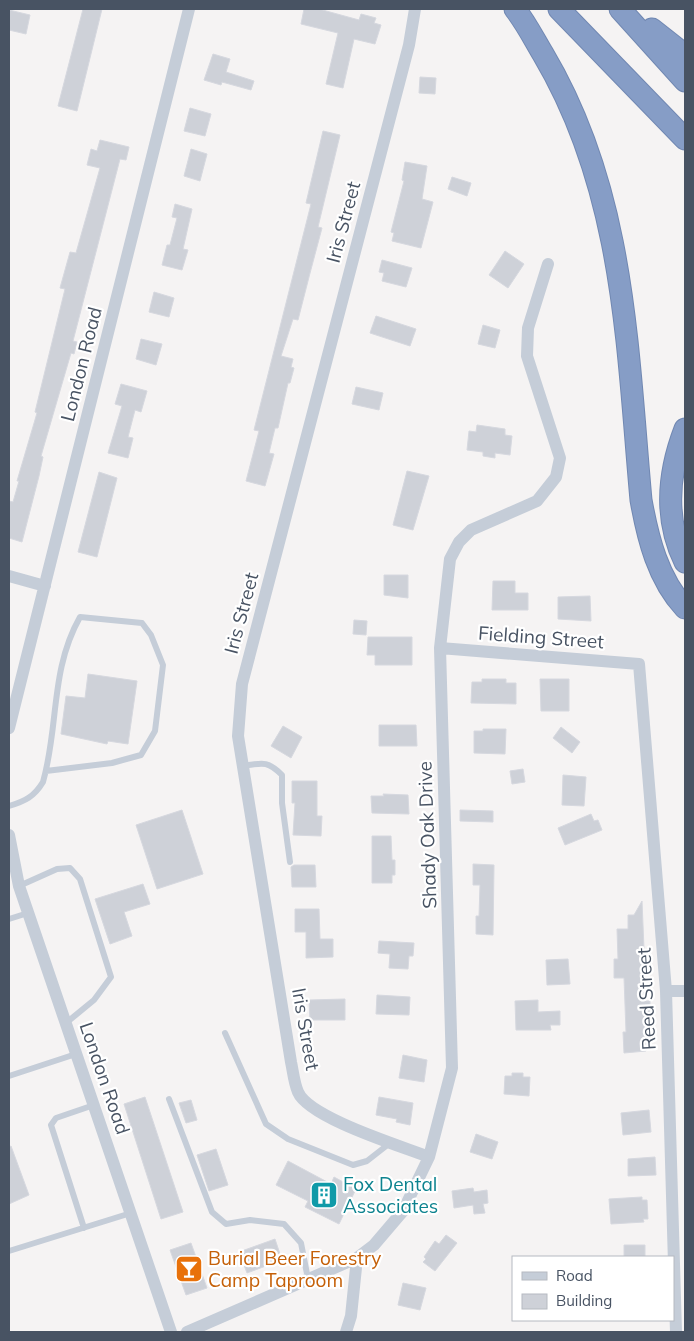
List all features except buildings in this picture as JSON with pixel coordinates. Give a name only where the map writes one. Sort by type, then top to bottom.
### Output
[{"type":"highway","points":[[516,9],[553,71],[575,113],[594,164],[609,220],[621,281],[641,500],[647,530],[654,556],[666,581],[685,608]]},
{"type":"highway","points":[[559,9],[685,139]]},
{"type":"highway","points":[[620,9],[685,81]]},
{"type":"highway","points":[[625,9],[685,56]]},
{"type":"highway","points":[[685,429],[675,454],[670,489],[671,520],[685,562]]},
{"type":"street","name":"London Road","points":[[9,728],[190,9]]},
{"type":"street","name":"Iris Street","points":[[415,9],[409,45],[242,684],[238,736],[291,1062],[298,1094],[311,1106],[331,1119],[429,1157]]},
{"type":"street","name":"Shady Oak Drive","points":[[187,1332],[357,1258],[374,1245],[403,1210],[429,1157],[452,1068],[440,648],[450,559],[459,542],[472,530],[537,502],[556,477],[560,458],[527,356],[528,328],[548,264]]},
{"type":"street","points":[[9,576],[45,586]]},
{"type":"street","name":"Fielding Street","points":[[440,648],[638,664]]},
{"type":"street","name":"Reed Street","points":[[638,664],[666,992],[680,1284],[676,1332]]},
{"type":"street","name":"London Road","points":[[9,835],[19,886],[171,1332]]},
{"type":"street","points":[[666,992],[685,991]]},
{"type":"street","points":[[346,1332],[351,1316],[357,1258]]},
{"type":"lane","points":[[9,806],[26,801],[37,792],[46,771],[57,687],[69,638],[80,617],[142,623],[151,635],[163,664],[155,731],[141,756],[112,763],[46,771]]},
{"type":"lane","points":[[243,766],[262,763],[272,765],[282,775],[282,803],[290,862]]},
{"type":"lane","points":[[19,886],[57,870],[70,868],[80,879],[111,977],[94,1000],[66,1023]]},
{"type":"lane","points":[[9,919],[28,913]]},
{"type":"lane","points":[[225,1033],[266,1124],[288,1139],[353,1165],[367,1161],[391,1142]]},
{"type":"lane","points":[[9,1076],[76,1054]]},
{"type":"lane","points":[[168,1098],[212,1212],[226,1224],[250,1220],[284,1224],[301,1243],[308,1279]]},
{"type":"lane","points":[[84,1228],[51,1125],[56,1118],[94,1105]]},
{"type":"lane","points":[[9,1251],[131,1213]]},
{"type":"place","name":"Fox Dental Associates","points":[[324,1195]]},
{"type":"place","name":"Burial Beer Forestry Camp Taproom","points":[[189,1269]]}]
